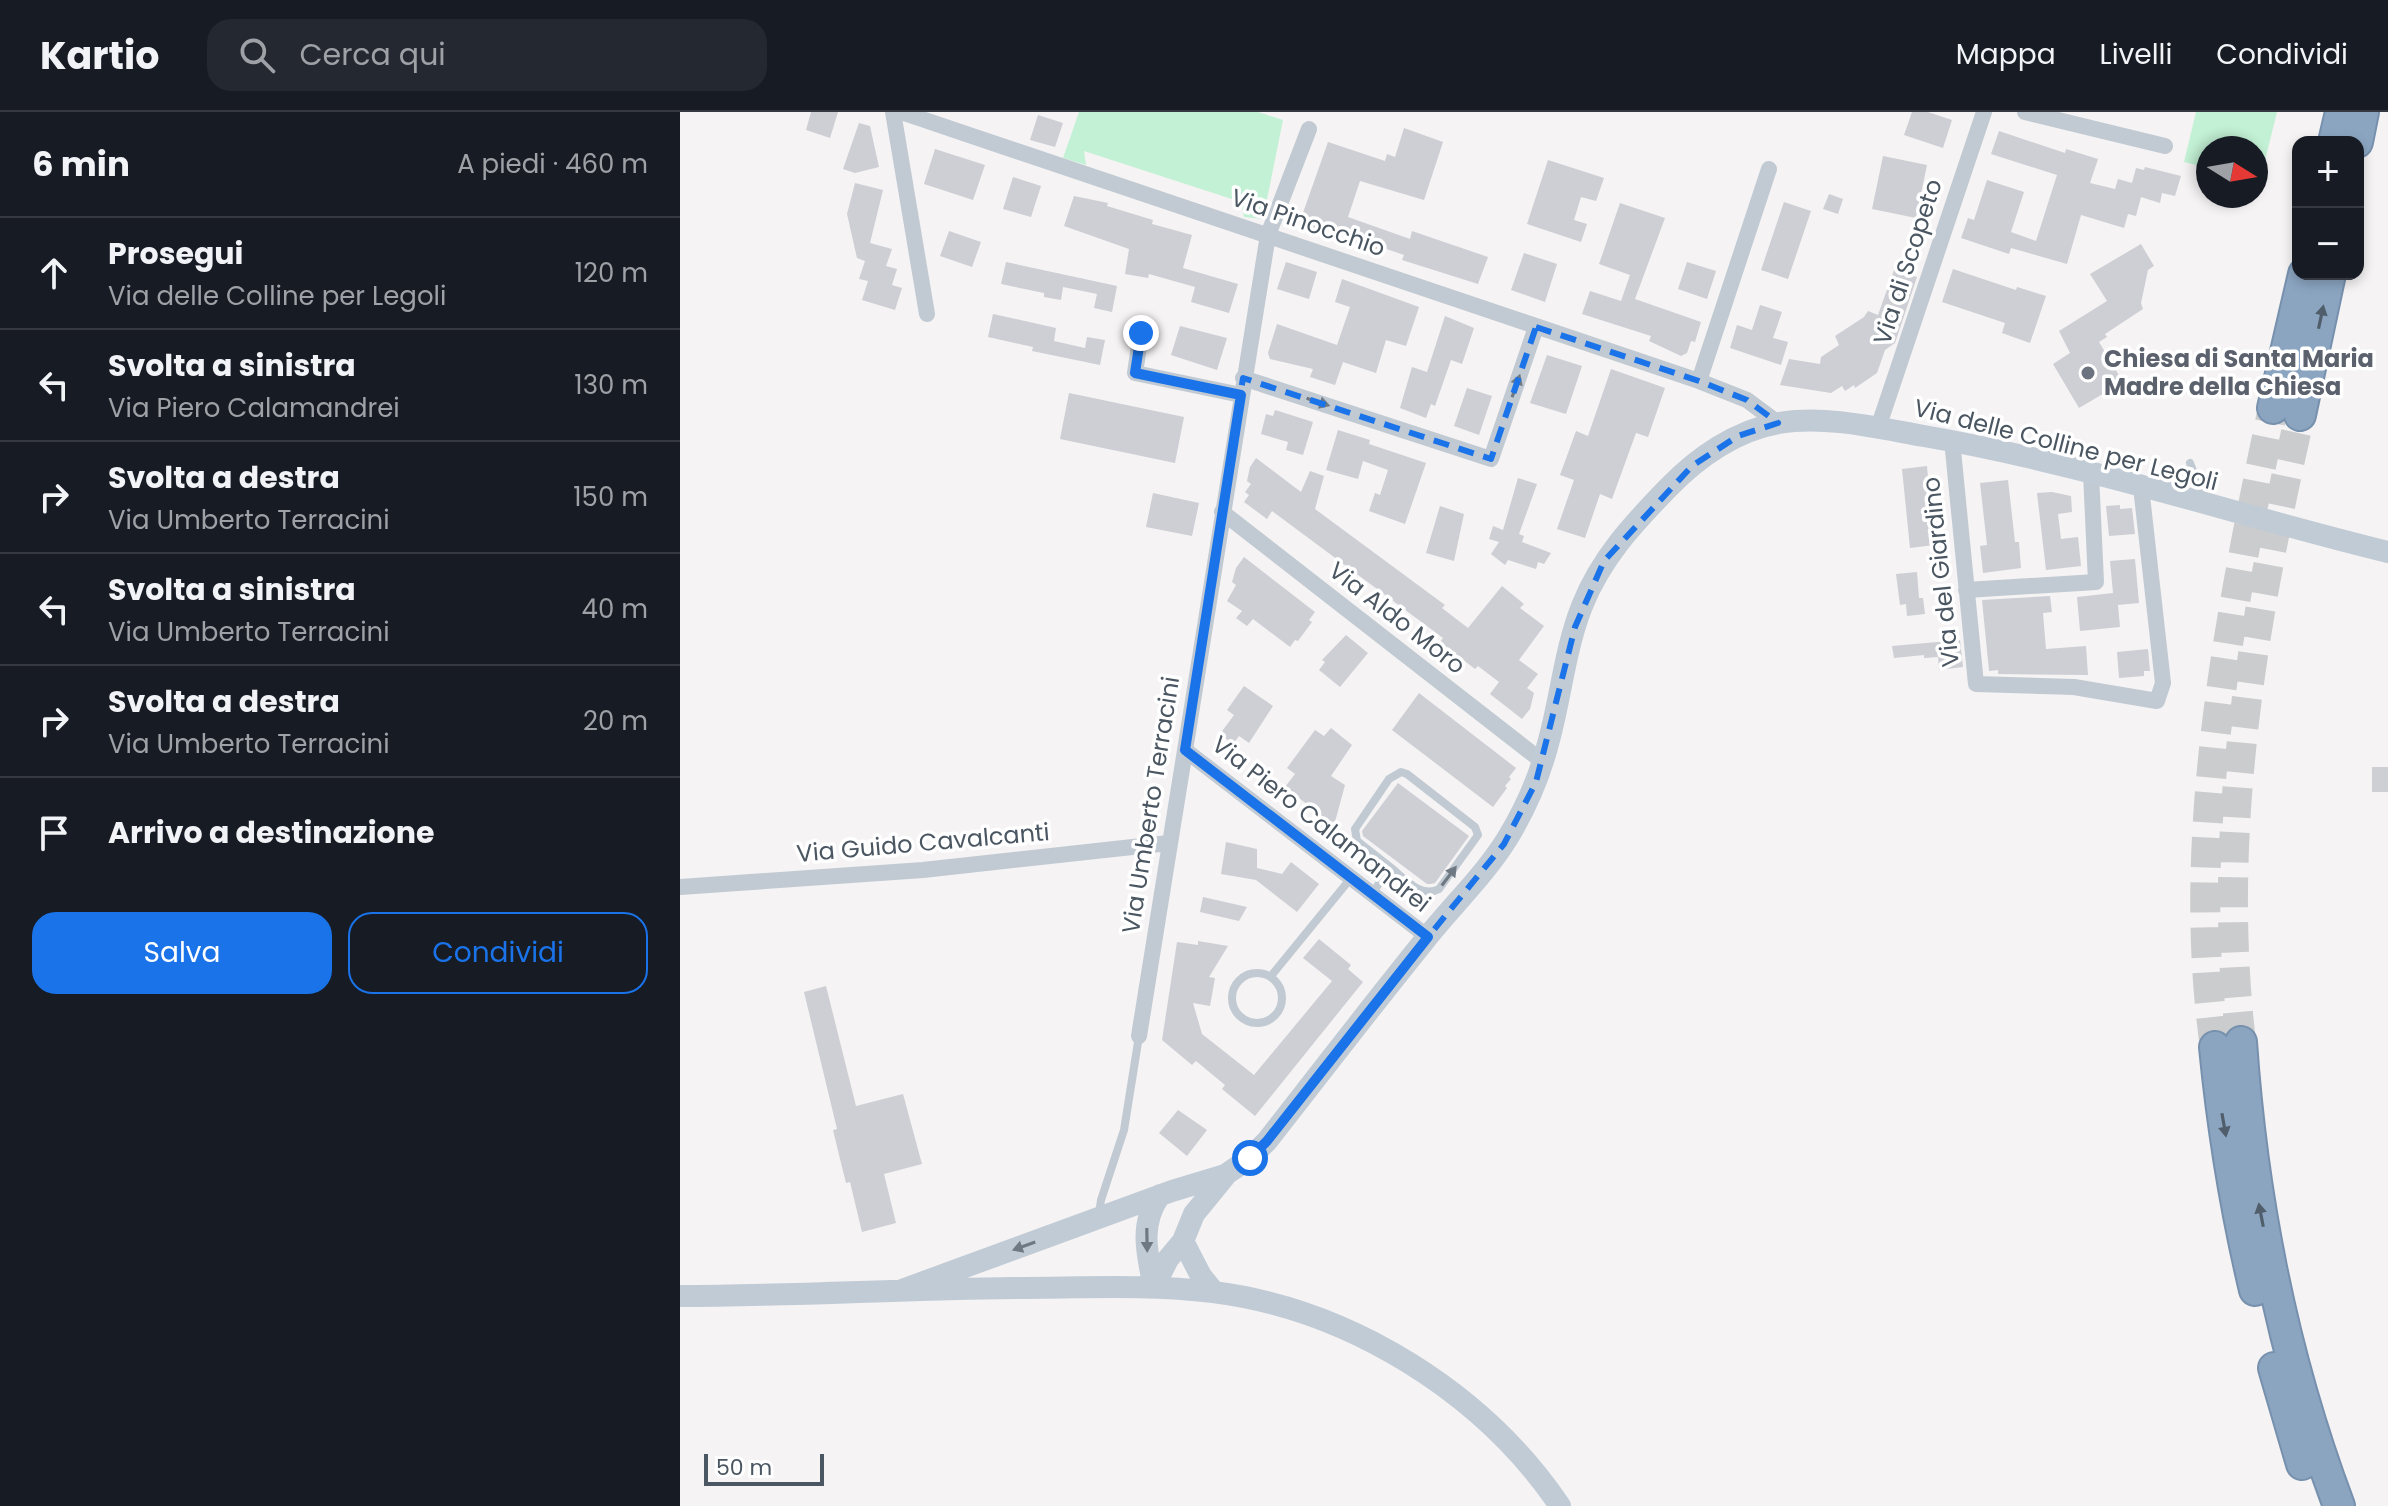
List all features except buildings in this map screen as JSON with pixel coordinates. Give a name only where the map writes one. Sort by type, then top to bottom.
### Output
[{"type":"highway","points":[[2335,136],[2341,112]]},
{"type":"highway","points":[[2358,136],[2363,112]]},
{"type":"highway","points":[[2303,280],[2287,412],[2328,280]]},
{"type":"highway","points":[[2317,1506],[2287,1415],[2251,1272],[2220,1098],[2228,1045],[2246,1122],[2278,1305],[2323,1463],[2339,1506]]},
{"type":"street","points":[[893,112],[927,314]]},
{"type":"street","name":"Via Pinocchio","points":[[901,112],[1699,381],[1747,400],[1778,423]]},
{"type":"street","name":"Via di Scopeto","points":[[1878,428],[1984,112]]},
{"type":"street","points":[[2025,112],[2165,146]]},
{"type":"street","name":"Via Umberto Terracini","points":[[1139,1036],[1268,235],[1309,129]]},
{"type":"street","points":[[1699,381],[1769,169]]},
{"type":"street","points":[[1243,378],[1491,459],[1536,327]]},
{"type":"street","points":[[1141,333],[1135,373],[1241,395]]},
{"type":"street","name":"Via delle Colline per Legoli","points":[[1225,1175],[1250,1158],[1267,1141],[1504,844],[1529,798],[1543,762],[1575,627],[1604,561],[1636,521],[1692,466],[1738,436],[1778,423],[1810,421],[1952,440],[2091,473],[2388,552]]},
{"type":"street","name":"Via del Giardino","points":[[1952,440],[1976,684],[2074,687],[2157,701],[2163,683],[2141,487]]},
{"type":"street","points":[[1966,590],[2096,582],[2091,473]]},
{"type":"street","name":"Via Aldo Moro","points":[[1222,512],[1543,762]]},
{"type":"street","name":"Via Piero Calamandrei","points":[[1185,750],[1428,937]]},
{"type":"street","name":"Via Guido Cavalcanti","points":[[680,887],[923,870],[1169,843]]},
{"type":"street","points":[[902,1290],[1160,1195],[1225,1175]]},
{"type":"street","points":[[1154,1287],[1168,1259],[1183,1241],[1194,1214],[1225,1175]]},
{"type":"street","points":[[1154,1287],[1147,1253],[1146,1225],[1160,1195]]},
{"type":"street","points":[[1183,1241],[1201,1276],[1214,1292]]},
{"type":"street","points":[[680,1296],[1154,1287],[1214,1292],[1259,1300],[1314,1316],[1362,1338],[1415,1368],[1484,1421],[1523,1459],[1560,1506]]},
{"type":"lane","points":[[2190,463],[2206,505]]},
{"type":"lane","points":[[1401,772],[1475,827],[1478,835],[1433,893],[1423,892],[1390,867],[1357,841],[1355,829],[1389,779],[1401,772]]},
{"type":"lane","points":[[1372,894],[1390,867]]},
{"type":"lane","points":[[1271,976],[1352,878]]},
{"type":"lane","points":[[1247,974],[1271,976],[1282,996],[1278,1011],[1274,1017],[1259,1023],[1244,1019],[1233,1007],[1235,984],[1247,974]]},
{"type":"lane","name":"Via Umberto Terracini","points":[[1098,1220],[1101,1200],[1124,1130],[1139,1036]]},
{"type":"highlighted area","points":[[1536,327],[1747,400],[1778,423],[1738,436],[1692,466],[1604,561],[1575,627],[1536,782],[1504,844],[1428,937],[1185,750],[1243,378],[1491,459]]},
{"type":"green space","points":[[1079,112],[1258,112],[1283,120],[1263,219],[1244,217],[1241,202],[1084,151],[1086,165],[1063,158]]},
{"type":"green space","points":[[2196,112],[2277,112],[2268,149],[2268,136],[2196,136],[2196,165],[2184,162]]},
{"type":"tunnel","points":[[2215,1047],[2207,968],[2205,888],[2209,807],[2228,645],[2273,408]]},
{"type":"tunnel","points":[[2241,1042],[2234,963],[2236,805],[2254,648],[2300,415]]},
{"type":"place","name":"Chiesa di Santa Maria Madre della Chiesa","points":[[2088,373]]},
{"type":"route","points":[[1141,333],[1135,373],[1241,395],[1185,750],[1428,937],[1267,1141],[1250,1158]]}]
